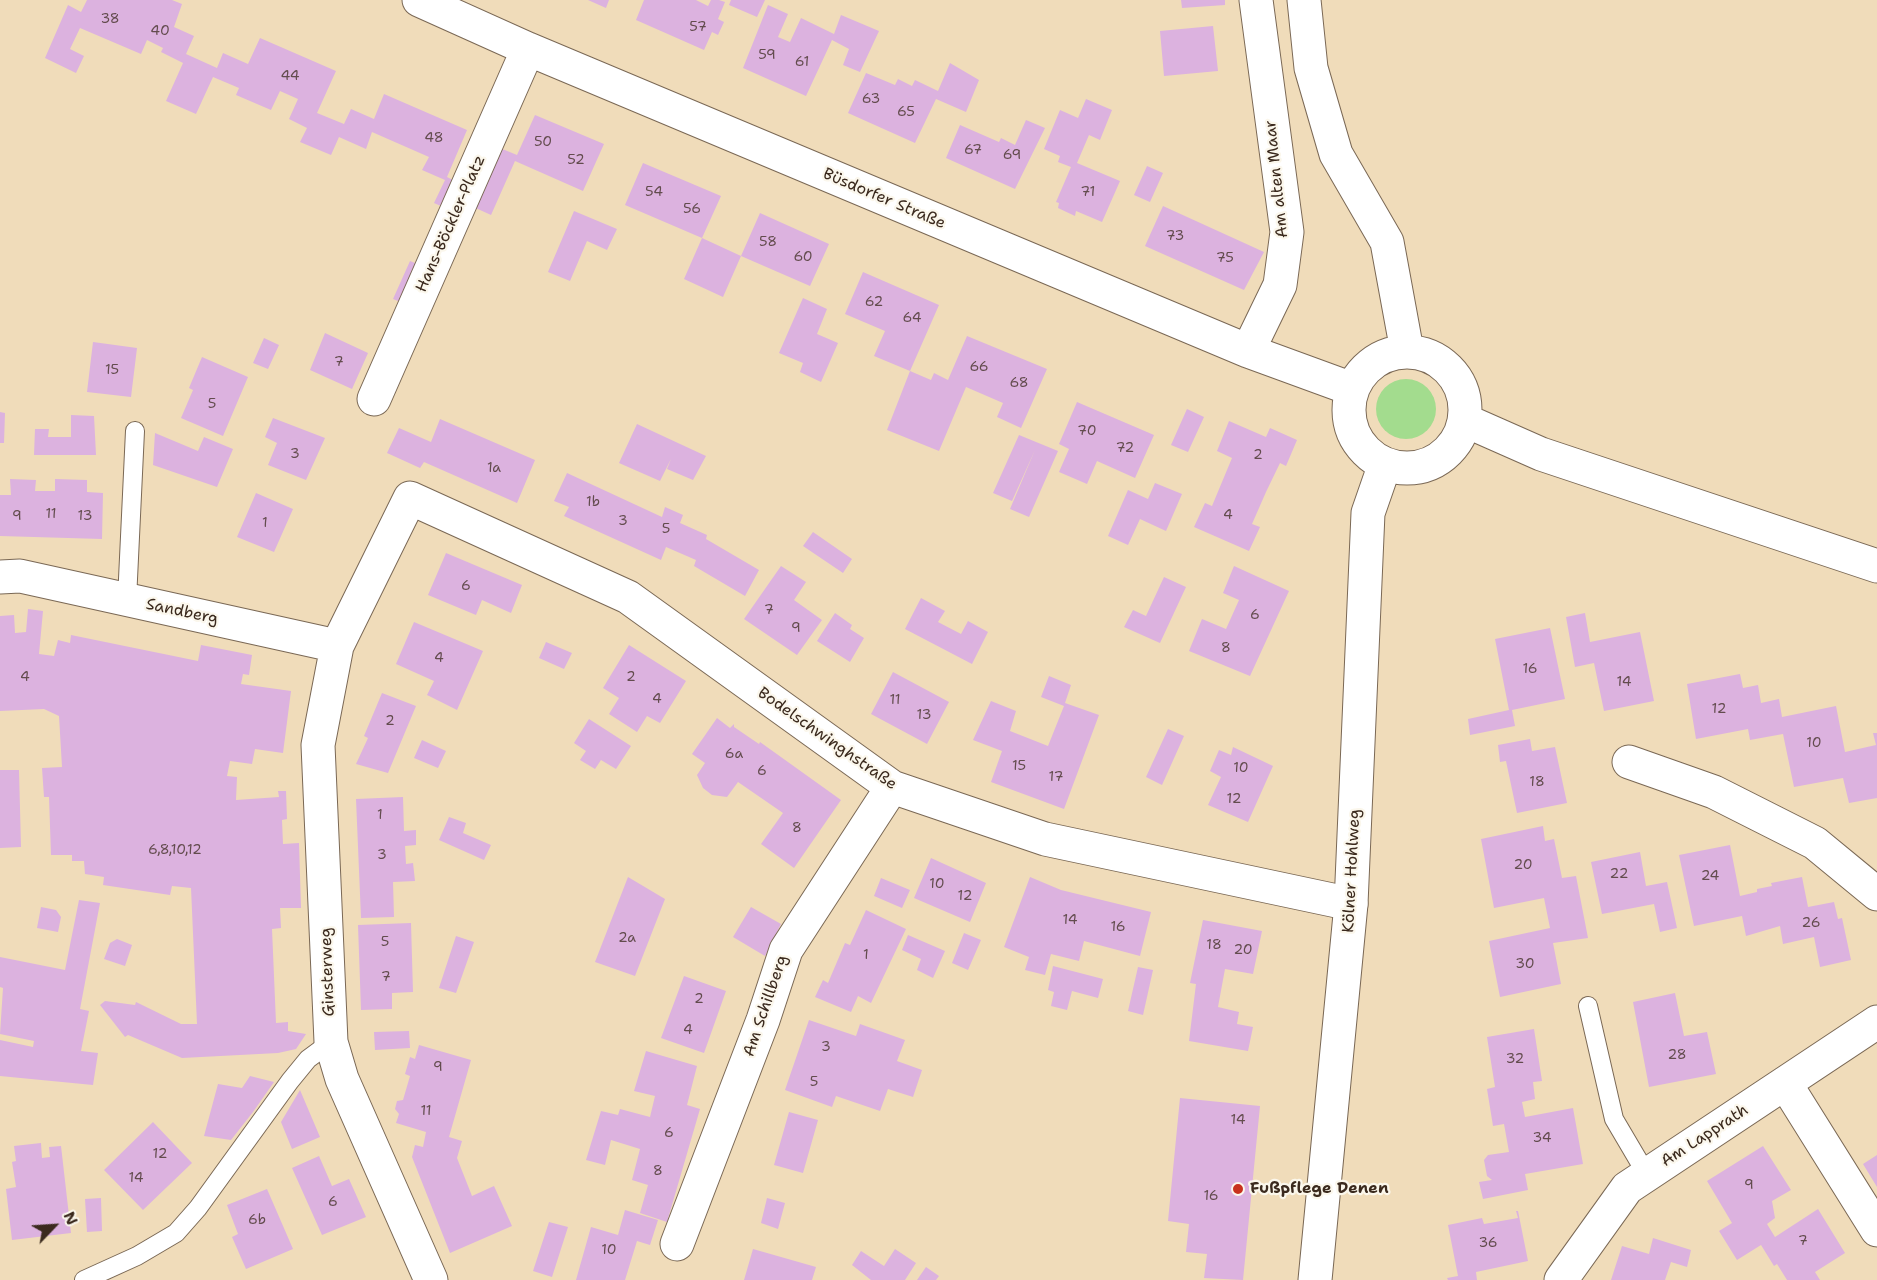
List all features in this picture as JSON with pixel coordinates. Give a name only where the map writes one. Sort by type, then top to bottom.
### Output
[{"type":"street","name":"Büsdorfer Straße","points":[[419,0],[528,49],[1248,351],[1352,389]]},
{"type":"street","name":"Am alten Maar","points":[[1248,351],[1280,285],[1287,232],[1256,0]]},
{"type":"street","points":[[1304,0],[1311,68],[1336,154],[1387,242],[1407,351]]},
{"type":"street","name":"Hans-Böckler-Platz","points":[[374,399],[528,49]]},
{"type":"street","points":[[1407,351],[1427,355],[1444,365],[1457,380],[1464,399],[1464,420],[1459,436],[1449,450],[1435,461],[1419,467],[1402,468],[1385,464],[1370,455],[1358,441],[1350,425],[1348,406],[1352,389],[1361,373],[1374,362],[1390,354],[1407,351]]},
{"type":"street","points":[[1464,420],[1541,454],[1877,566]]},
{"type":"street","name":"Kölner Hohlweg","points":[[1315,1280],[1352,904],[1368,513],[1385,464]]},
{"type":"street","name":"Bodelschwinghstraße","points":[[343,634],[410,498],[628,597],[892,787],[1045,839],[1352,904]]},
{"type":"street","name":"Sandberg","points":[[0,577],[20,576],[127,600],[343,634]]},
{"type":"street","name":"Ginsterweg","points":[[343,634],[318,745],[331,1042],[342,1079],[431,1280]]},
{"type":"street","points":[[1629,762],[1714,792],[1815,843],[1877,894]]},
{"type":"street","name":"Am Schillberg","points":[[677,1244],[764,1020],[786,950],[892,787]]},
{"type":"street","name":"Am Lapprath","points":[[1561,1280],[1627,1188],[1877,1022]]},
{"type":"street","points":[[1785,1083],[1877,1230]]},
{"type":"lane","points":[[127,600],[135,431]]},
{"type":"lane","points":[[1588,1006],[1614,1119],[1647,1175]]},
{"type":"lane","points":[[84,1280],[137,1256],[176,1233],[198,1208],[308,1059],[331,1042]]},
{"type":"green space","points":[[1406,379],[1427,388],[1436,409],[1427,430],[1406,439],[1385,430],[1376,409],[1385,388]]},
{"type":"building","points":[[87,0],[172,0],[182,4],[174,27],[194,36],[186,54],[217,68],[223,53],[248,64],[260,38],[336,71],[317,113],[344,124],[351,109],[374,119],[384,94],[467,130],[447,177],[461,184],[450,210],[434,203],[445,180],[422,170],[429,157],[372,132],[366,149],[339,137],[331,155],[300,142],[307,128],[289,119],[298,99],[280,91],[271,110],[236,95],[239,88],[213,77],[196,114],[166,101],[183,63],[161,52],[163,48],[147,40],[141,54],[80,28],[70,49],[84,56],[76,73],[45,58],[68,5],[81,12]]},
{"type":"building","points":[[588,0],[609,0],[606,8]]},
{"type":"building","points":[[644,0],[696,0],[708,6],[711,0],[719,0],[725,2],[718,19],[724,22],[718,35],[712,32],[704,50],[636,20]]},
{"type":"building","points":[[731,0],[765,0],[757,17],[729,5]]},
{"type":"building","points":[[1181,0],[1225,0],[1225,5],[1182,8]]},
{"type":"building","points":[[768,5],[788,14],[778,37],[790,42],[801,18],[834,34],[841,15],[879,31],[860,72],[843,65],[849,49],[832,40],[806,96],[743,68]]},
{"type":"building","points":[[1213,26],[1218,71],[1164,76],[1160,31]]},
{"type":"building","points":[[950,63],[979,80],[966,112],[936,99],[915,143],[848,113],[866,73],[895,85],[898,79],[912,86],[915,80],[938,91]]},
{"type":"building","points":[[1086,99],[1112,110],[1100,140],[1089,135],[1077,163],[1120,181],[1102,222],[1076,211],[1075,216],[1058,208],[1059,203],[1056,202],[1071,167],[1058,162],[1060,156],[1044,149],[1060,110],[1078,118]]},
{"type":"building","points":[[535,115],[604,144],[583,191],[515,161],[491,215],[469,205],[495,146],[517,155]]},
{"type":"building","points":[[1026,120],[1045,128],[1015,189],[946,158],[960,125],[999,142],[1001,138],[1015,145]]},
{"type":"building","points":[[643,163],[721,196],[702,238],[625,205]]},
{"type":"building","points":[[1147,166],[1163,173],[1150,202],[1134,195]]},
{"type":"building","points":[[1163,206],[1264,252],[1244,290],[1145,246]]},
{"type":"building","points":[[574,211],[617,229],[607,250],[587,241],[570,281],[548,272]]},
{"type":"building","points":[[760,213],[829,244],[810,286],[741,256]]},
{"type":"building","points":[[702,238],[741,256],[723,297],[684,279]]},
{"type":"building","points":[[410,261],[425,267],[408,305],[393,299]]},
{"type":"building","points":[[863,272],[939,305],[910,371],[874,356],[885,331],[845,314]]},
{"type":"building","points":[[803,298],[827,309],[817,334],[838,343],[821,382],[800,372],[803,363],[779,353]]},
{"type":"building","points":[[325,333],[368,353],[352,389],[310,370]]},
{"type":"building","points":[[967,336],[1047,369],[1021,428],[997,417],[1003,403],[966,387],[939,451],[887,430],[910,371],[931,380],[934,373],[948,380]]},
{"type":"building","points":[[264,338],[279,345],[268,369],[253,363]]},
{"type":"building","points":[[93,342],[137,348],[131,397],[87,392]]},
{"type":"building","points":[[202,357],[248,377],[223,436],[181,418],[193,390],[189,388]]},
{"type":"building","points":[[1077,402],[1154,435],[1135,478],[1097,461],[1087,484],[1059,472],[1069,449],[1059,444]]},
{"type":"building","points":[[1187,409],[1204,417],[1188,452],[1171,445]]},
{"type":"building","points":[[0,412],[5,413],[4,443],[0,443]]},
{"type":"building","points":[[71,415],[94,416],[96,455],[34,455],[35,429],[49,429],[48,437],[71,437]]},
{"type":"building","points":[[273,418],[325,438],[306,480],[268,465],[277,443],[265,437]]},
{"type":"building","points":[[440,419],[535,460],[517,503],[424,462],[420,468],[387,453],[399,428],[431,442]]},
{"type":"building","points":[[1229,421],[1266,437],[1270,428],[1297,440],[1286,466],[1280,463],[1252,524],[1260,527],[1249,551],[1194,527],[1205,503],[1212,506],[1232,458],[1217,451]]},
{"type":"building","points":[[637,424],[706,456],[693,480],[667,469],[671,459],[660,481],[619,463]]},
{"type":"building","points":[[155,433],[198,451],[204,437],[233,449],[217,487],[153,465]]},
{"type":"building","points":[[1019,435],[1058,451],[1029,517],[1010,509],[1035,450],[1012,501],[993,493]]},
{"type":"building","points":[[567,473],[662,517],[665,507],[683,515],[680,523],[707,535],[706,539],[759,570],[745,596],[694,566],[696,560],[666,547],[661,560],[564,516],[569,507],[554,501]]},
{"type":"building","points":[[10,479],[36,480],[35,491],[55,491],[55,479],[87,480],[87,492],[103,493],[102,539],[0,536],[0,495],[11,495]]},
{"type":"building","points":[[1155,483],[1182,494],[1166,531],[1140,519],[1128,545],[1108,536],[1128,490],[1148,499]]},
{"type":"building","points":[[256,493],[293,509],[274,552],[237,537]]},
{"type":"building","points":[[813,532],[852,559],[843,573],[803,546]]},
{"type":"building","points":[[446,553],[522,585],[511,613],[482,600],[476,615],[428,595]]},
{"type":"building","points":[[781,566],[806,582],[794,600],[822,620],[797,655],[744,619]]},
{"type":"building","points":[[1234,566],[1289,591],[1250,676],[1189,651],[1202,619],[1226,629],[1239,600],[1223,593]]},
{"type":"building","points":[[1164,577],[1186,587],[1160,643],[1124,627],[1133,610],[1146,616]]},
{"type":"building","points":[[921,598],[945,611],[938,622],[961,634],[968,621],[988,632],[972,664],[905,629]]},
{"type":"building","points":[[28,609],[43,611],[39,654],[54,656],[58,640],[70,643],[71,635],[198,661],[201,645],[252,655],[249,675],[243,674],[241,684],[291,691],[283,753],[255,749],[252,764],[230,761],[227,776],[237,777],[236,800],[279,797],[278,791],[286,791],[287,819],[282,820],[283,844],[299,843],[301,908],[280,908],[281,928],[272,929],[276,1023],[288,1022],[288,1031],[306,1034],[296,1049],[278,1053],[182,1058],[128,1035],[125,1037],[100,1005],[105,1001],[135,1005],[136,1002],[181,1024],[197,1024],[191,888],[172,886],[170,895],[103,885],[104,877],[85,874],[84,861],[72,861],[72,855],[51,855],[49,797],[44,797],[42,768],[62,767],[59,716],[44,709],[0,711],[0,616],[14,615],[15,633],[26,632]]},
{"type":"building","points":[[835,613],[852,625],[850,629],[864,638],[850,662],[817,641]]},
{"type":"building","points":[[1585,613],[1590,642],[1640,632],[1654,701],[1604,711],[1594,663],[1575,667],[1566,617]]},
{"type":"building","points":[[414,622],[483,651],[457,710],[427,695],[434,681],[396,664]]},
{"type":"building","points":[[1550,628],[1565,699],[1512,710],[1515,726],[1470,735],[1468,719],[1509,710],[1495,639]]},
{"type":"building","points":[[546,642],[572,653],[564,669],[539,658]]},
{"type":"building","points":[[629,645],[686,681],[660,723],[647,716],[637,732],[609,714],[619,698],[603,688]]},
{"type":"building","points":[[893,672],[949,702],[927,744],[871,714]]},
{"type":"building","points":[[1740,674],[1743,688],[1758,685],[1761,703],[1779,699],[1782,717],[1836,706],[1845,752],[1876,745],[1873,733],[1877,733],[1877,798],[1849,803],[1843,778],[1794,787],[1783,734],[1750,740],[1748,729],[1696,739],[1687,684]]},
{"type":"building","points":[[1049,676],[1071,685],[1065,703],[1099,715],[1064,809],[991,782],[1002,751],[973,740],[991,701],[1016,711],[1010,731],[1048,746],[1064,706],[1041,697]]},
{"type":"building","points":[[382,693],[416,706],[388,773],[356,764],[368,738],[364,736]]},
{"type":"building","points":[[717,718],[730,728],[734,724],[734,727],[759,744],[760,742],[841,800],[794,868],[761,844],[783,813],[738,782],[727,797],[712,795],[703,788],[697,775],[705,763],[692,754]]},
{"type":"building","points":[[589,719],[631,746],[616,769],[601,760],[595,769],[580,760],[586,751],[574,743]]},
{"type":"building","points":[[1168,729],[1184,736],[1162,785],[1146,777]]},
{"type":"building","points":[[1530,739],[1532,751],[1555,747],[1567,803],[1517,813],[1506,761],[1500,762],[1498,745]]},
{"type":"building","points":[[422,740],[446,751],[438,768],[414,758]]},
{"type":"building","points":[[1233,747],[1273,766],[1248,822],[1208,805],[1221,777],[1210,771],[1219,750],[1231,755]]},
{"type":"building","points":[[0,770],[19,770],[21,847],[0,848]]},
{"type":"building","points":[[403,797],[404,831],[416,830],[416,845],[405,846],[406,864],[413,863],[415,881],[393,882],[394,917],[361,918],[356,799]]},
{"type":"building","points":[[449,817],[466,823],[463,833],[491,845],[484,860],[439,840]]},
{"type":"building","points":[[1543,826],[1545,841],[1554,839],[1562,878],[1576,876],[1588,938],[1553,943],[1561,984],[1500,997],[1489,941],[1550,928],[1544,898],[1494,908],[1481,839]]},
{"type":"building","points":[[1730,845],[1740,896],[1772,886],[1771,883],[1802,877],[1808,907],[1834,902],[1838,919],[1842,918],[1851,960],[1820,967],[1814,937],[1783,944],[1780,926],[1746,936],[1742,916],[1694,926],[1679,855]]},
{"type":"building","points":[[1640,852],[1646,886],[1667,882],[1677,928],[1660,932],[1654,904],[1602,914],[1591,862]]},
{"type":"building","points":[[931,858],[986,883],[970,922],[914,898]]},
{"type":"building","points":[[628,877],[665,899],[635,976],[595,962]]},
{"type":"building","points":[[1030,877],[1061,890],[1151,912],[1140,956],[1084,941],[1079,961],[1051,954],[1045,975],[1025,970],[1029,957],[1004,947]]},
{"type":"building","points":[[881,878],[910,890],[902,908],[874,896]]},
{"type":"building","points":[[79,900],[100,903],[80,1009],[89,1011],[81,1051],[98,1053],[93,1085],[0,1076],[0,1040],[33,1047],[34,1041],[0,1034],[3,988],[0,987],[0,957],[65,970]]},
{"type":"building","points":[[41,907],[56,910],[61,917],[58,932],[37,928]]},
{"type":"building","points":[[751,907],[781,924],[765,956],[733,937]]},
{"type":"building","points":[[866,910],[906,929],[871,1003],[858,996],[851,1012],[815,997],[823,980],[828,983],[845,943],[850,945]]},
{"type":"building","points":[[1203,920],[1262,931],[1253,974],[1225,969],[1218,1007],[1239,1012],[1237,1024],[1253,1027],[1248,1051],[1189,1041],[1196,984],[1190,983]]},
{"type":"building","points":[[411,923],[413,992],[392,993],[392,1009],[361,1010],[358,925]]},
{"type":"building","points":[[964,933],[981,940],[968,970],[952,963]]},
{"type":"building","points":[[908,935],[945,951],[933,978],[917,970],[921,959],[902,950]]},
{"type":"building","points":[[456,936],[474,942],[456,993],[439,988]]},
{"type":"building","points":[[117,939],[132,945],[125,966],[104,959],[110,943]]},
{"type":"building","points":[[1053,966],[1103,979],[1098,998],[1072,991],[1067,1010],[1051,1006],[1054,992],[1048,990]]},
{"type":"building","points":[[1138,967],[1153,970],[1143,1015],[1128,1011]]},
{"type":"building","points":[[684,976],[726,991],[704,1053],[661,1038]]},
{"type":"building","points":[[1675,993],[1684,1036],[1707,1032],[1716,1074],[1649,1087],[1633,1002]]},
{"type":"building","points":[[809,1020],[856,1036],[860,1024],[905,1040],[897,1061],[922,1070],[913,1097],[888,1089],[880,1111],[836,1096],[832,1107],[785,1090]]},
{"type":"building","points":[[1534,1029],[1542,1081],[1533,1082],[1535,1099],[1522,1102],[1525,1117],[1573,1108],[1583,1164],[1525,1174],[1528,1190],[1483,1199],[1479,1182],[1492,1180],[1487,1176],[1484,1160],[1488,1155],[1509,1152],[1504,1124],[1493,1126],[1487,1089],[1495,1087],[1487,1037]]},
{"type":"building","points":[[409,1031],[410,1048],[375,1050],[374,1032]]},
{"type":"building","points":[[419,1045],[471,1060],[449,1137],[462,1141],[457,1158],[472,1196],[494,1186],[512,1226],[450,1253],[412,1157],[415,1145],[423,1147],[426,1132],[396,1123],[399,1114],[395,1109],[397,1101],[403,1100],[410,1076],[405,1074],[410,1057],[415,1059]]},
{"type":"building","points":[[646,1051],[697,1066],[687,1105],[700,1109],[667,1222],[640,1213],[648,1185],[632,1180],[640,1149],[611,1140],[605,1165],[586,1160],[601,1111],[618,1115],[620,1109],[650,1117],[655,1096],[634,1091]]},
{"type":"building","points":[[250,1076],[274,1082],[231,1140],[204,1136],[218,1084],[242,1088]]},
{"type":"building","points":[[300,1090],[320,1137],[292,1149],[281,1122]]},
{"type":"building","points":[[1180,1098],[1260,1106],[1243,1280],[1204,1278],[1207,1254],[1186,1252],[1189,1224],[1168,1221]]},
{"type":"building","points":[[789,1112],[818,1120],[803,1173],[774,1165]]},
{"type":"building","points":[[153,1122],[192,1163],[143,1210],[104,1170]]},
{"type":"building","points":[[41,1143],[42,1158],[50,1157],[49,1147],[61,1146],[71,1233],[12,1240],[6,1189],[16,1187],[12,1162],[16,1161],[14,1146]]},
{"type":"building","points":[[1763,1146],[1791,1190],[1772,1201],[1775,1218],[1767,1224],[1775,1237],[1818,1209],[1845,1253],[1815,1272],[1820,1280],[1787,1280],[1777,1264],[1774,1266],[1761,1245],[1737,1260],[1719,1231],[1732,1223],[1707,1181]]},
{"type":"building","points":[[1877,1155],[1877,1187],[1863,1164]]},
{"type":"building","points":[[319,1156],[332,1186],[349,1179],[366,1217],[322,1235],[292,1168]]},
{"type":"building","points":[[267,1189],[293,1249],[246,1269],[232,1237],[238,1234],[227,1205]]},
{"type":"building","points":[[101,1198],[102,1231],[87,1232],[85,1199]]},
{"type":"building","points":[[767,1198],[785,1203],[778,1229],[761,1223]]},
{"type":"building","points":[[625,1210],[658,1220],[650,1245],[637,1241],[625,1280],[576,1280],[591,1227],[618,1235]]},
{"type":"building","points":[[1516,1211],[1518,1211],[1528,1261],[1476,1272],[1477,1280],[1448,1280],[1447,1278],[1458,1276],[1448,1225],[1482,1218],[1484,1224],[1518,1218]]},
{"type":"building","points":[[549,1222],[568,1227],[552,1277],[533,1271]]},
{"type":"building","points":[[1653,1238],[1691,1250],[1687,1267],[1671,1262],[1665,1280],[1611,1280],[1622,1246],[1649,1254]]},
{"type":"building","points":[[753,1249],[816,1267],[812,1280],[744,1280]]},
{"type":"building","points":[[895,1249],[916,1263],[905,1280],[871,1280],[852,1265],[861,1251],[884,1266]]},
{"type":"building","points":[[926,1267],[939,1276],[936,1280],[917,1280]]},
{"type":"place","name":"Fußpflege Denen","points":[[1238,1189]]}]
